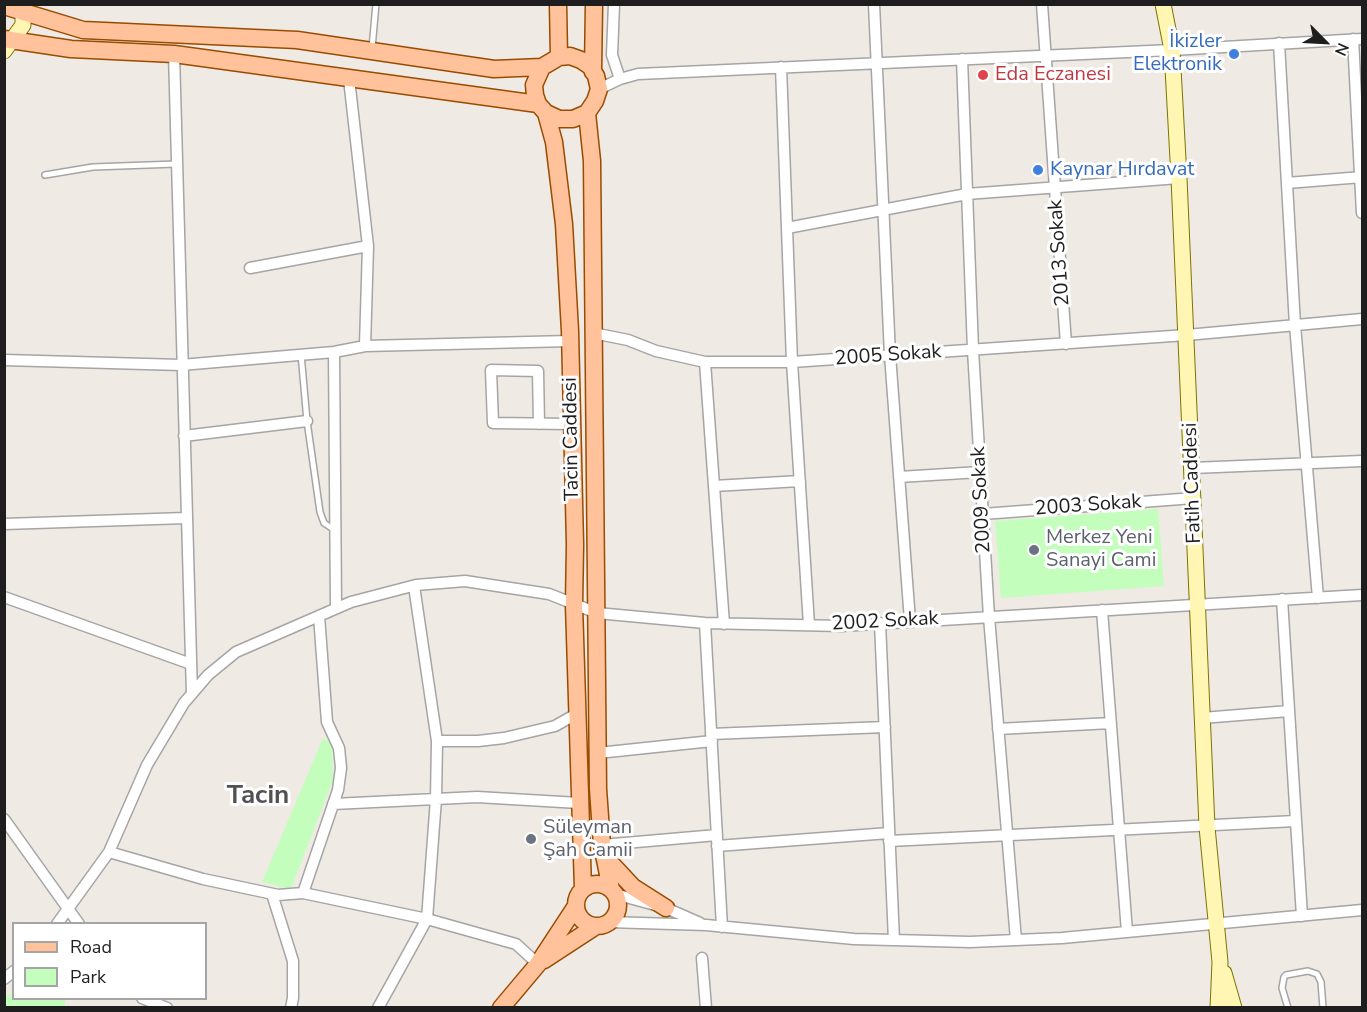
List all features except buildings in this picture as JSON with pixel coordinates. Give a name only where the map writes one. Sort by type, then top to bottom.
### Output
[{"type":"main road","points":[[558,4],[559,57]]},
{"type":"main road","points":[[7,44],[174,54],[542,109],[559,119],[573,119],[587,113],[596,101],[598,88],[593,72],[594,4]]},
{"type":"main road","points":[[4,6],[22,7],[83,30],[297,40],[494,69],[542,67],[559,57],[570,56],[581,60],[593,72]]},
{"type":"main road","name":"Tacin Caddesi","points":[[542,67],[534,85],[535,95],[554,142],[564,224],[570,341],[575,545],[573,605],[583,890]]},
{"type":"main road","name":"Tacin Caddesi","points":[[587,113],[592,161],[598,753],[602,850],[613,892]]},
{"type":"main road","points":[[602,850],[633,887],[666,908]]},
{"type":"main road","points":[[501,1008],[538,964],[576,906],[579,894],[594,884],[606,886],[613,892],[618,906],[613,918],[538,964]]},
{"type":"main road","points":[[576,906],[580,918],[590,925],[602,924]]},
{"type":"street","points":[[614,4],[612,55],[620,79]]},
{"type":"street","points":[[874,4],[890,356],[910,621]]},
{"type":"street","name":"2013 Sokak","points":[[1042,4],[1066,344]]},
{"type":"street","name":"Fatih Caddesi","points":[[1163,4],[1172,50],[1187,335],[1207,827],[1220,962]]},
{"type":"street","points":[[7,44],[22,25],[22,7]]},
{"type":"street","points":[[598,88],[638,74],[1172,50],[1358,39],[1362,213]]},
{"type":"street","points":[[1279,44],[1295,325],[1318,598]]},
{"type":"street","points":[[174,54],[192,694]]},
{"type":"street","name":"2009 Sokak","points":[[962,59],[980,472],[989,617],[1016,940]]},
{"type":"street","points":[[781,67],[792,362],[809,625]]},
{"type":"street","points":[[349,80],[368,246],[365,346]]},
{"type":"street","points":[[1287,183],[1362,177]]},
{"type":"street","points":[[787,228],[967,194],[1179,178]]},
{"type":"street","points":[[250,268],[368,246]]},
{"type":"street","name":"2005 Sokak","points":[[593,333],[628,340],[656,351],[705,362],[792,362],[1187,335],[1362,319]]},
{"type":"street","points":[[4,360],[182,365],[334,352],[365,346],[570,341]]},
{"type":"street","points":[[334,352],[336,608]]},
{"type":"street","points":[[705,362],[724,624]]},
{"type":"street","points":[[539,424],[538,371],[491,370],[493,423],[539,424],[572,424]]},
{"type":"street","points":[[184,436],[307,421]]},
{"type":"street","points":[[1192,468],[1362,461]]},
{"type":"street","points":[[899,477],[980,472]]},
{"type":"street","points":[[714,486],[800,481]]},
{"type":"street","name":"2003 Sokak","points":[[983,514],[1194,498]]},
{"type":"street","points":[[4,524],[186,518]]},
{"type":"street","name":"2002 Sokak","points":[[58,922],[109,852],[147,765],[184,703],[208,675],[236,652],[336,608],[414,586],[465,581],[549,594],[597,613],[705,623],[809,625],[880,623],[1362,595]]},
{"type":"street","points":[[378,1008],[427,920],[436,799],[437,741],[414,586]]},
{"type":"street","points":[[4,597],[191,664]]},
{"type":"street","points":[[1282,599],[1302,916]]},
{"type":"street","points":[[1102,610],[1127,932]]},
{"type":"street","points":[[303,893],[338,790],[341,768],[339,748],[327,722],[319,616]]},
{"type":"street","points":[[705,623],[722,927]]},
{"type":"street","points":[[880,623],[894,940]]},
{"type":"street","points":[[1202,718],[1290,711]]},
{"type":"street","points":[[437,741],[478,741],[504,738],[555,726],[578,713]]},
{"type":"street","points":[[998,729],[1111,723]]},
{"type":"street","points":[[598,753],[711,738],[885,728]]},
{"type":"street","points":[[333,804],[477,797],[579,803]]},
{"type":"street","points":[[4,819],[78,922]]},
{"type":"street","points":[[602,850],[717,840],[1007,835],[1296,821]]},
{"type":"street","points":[[109,852],[203,879],[272,894],[303,893],[427,920],[516,944],[538,964]]},
{"type":"street","points":[[613,892],[666,908],[706,925]]},
{"type":"street","points":[[272,894],[293,961],[291,1008]]},
{"type":"street","points":[[602,924],[706,925],[854,939],[970,942],[1127,932],[1362,910]]},
{"type":"street","points":[[702,958],[706,1008]]},
{"type":"street","points":[[1218,1008],[1220,962]]},
{"type":"street","points":[[1220,962],[1234,1008]]},
{"type":"street","points":[[145,1000],[167,1008]]},
{"type":"lane","points":[[371,51],[375,4]]},
{"type":"lane","points":[[45,176],[93,167],[176,164]]},
{"type":"lane","points":[[301,354],[307,421],[320,512],[324,523],[335,528]]},
{"type":"lane","points":[[1288,1008],[1282,988],[1284,977],[1308,971],[1317,974],[1321,982],[1323,1008]]},
{"type":"green space","points":[[1158,509],[1164,586],[1001,598],[995,521]]},
{"type":"green space","points":[[323,738],[332,743],[333,780],[291,889],[262,882]]},
{"type":"green space","points":[[12,993],[12,1000],[65,1000],[65,1007],[5,1007],[5,998]]},
{"type":"place","name":"İkizler Elektronik","points":[[1234,54]]},
{"type":"place","name":"Eda Eczanesi","points":[[983,75]]},
{"type":"place","name":"Kaynar Hırdavat","points":[[1038,170]]},
{"type":"place","name":"Merkez Yeni Sanayi Cami","points":[[1034,550]]},
{"type":"place","name":"Süleyman Şah Camii","points":[[531,839]]},
{"type":"district","name":"Tacin","points":[[258,797]]}]
